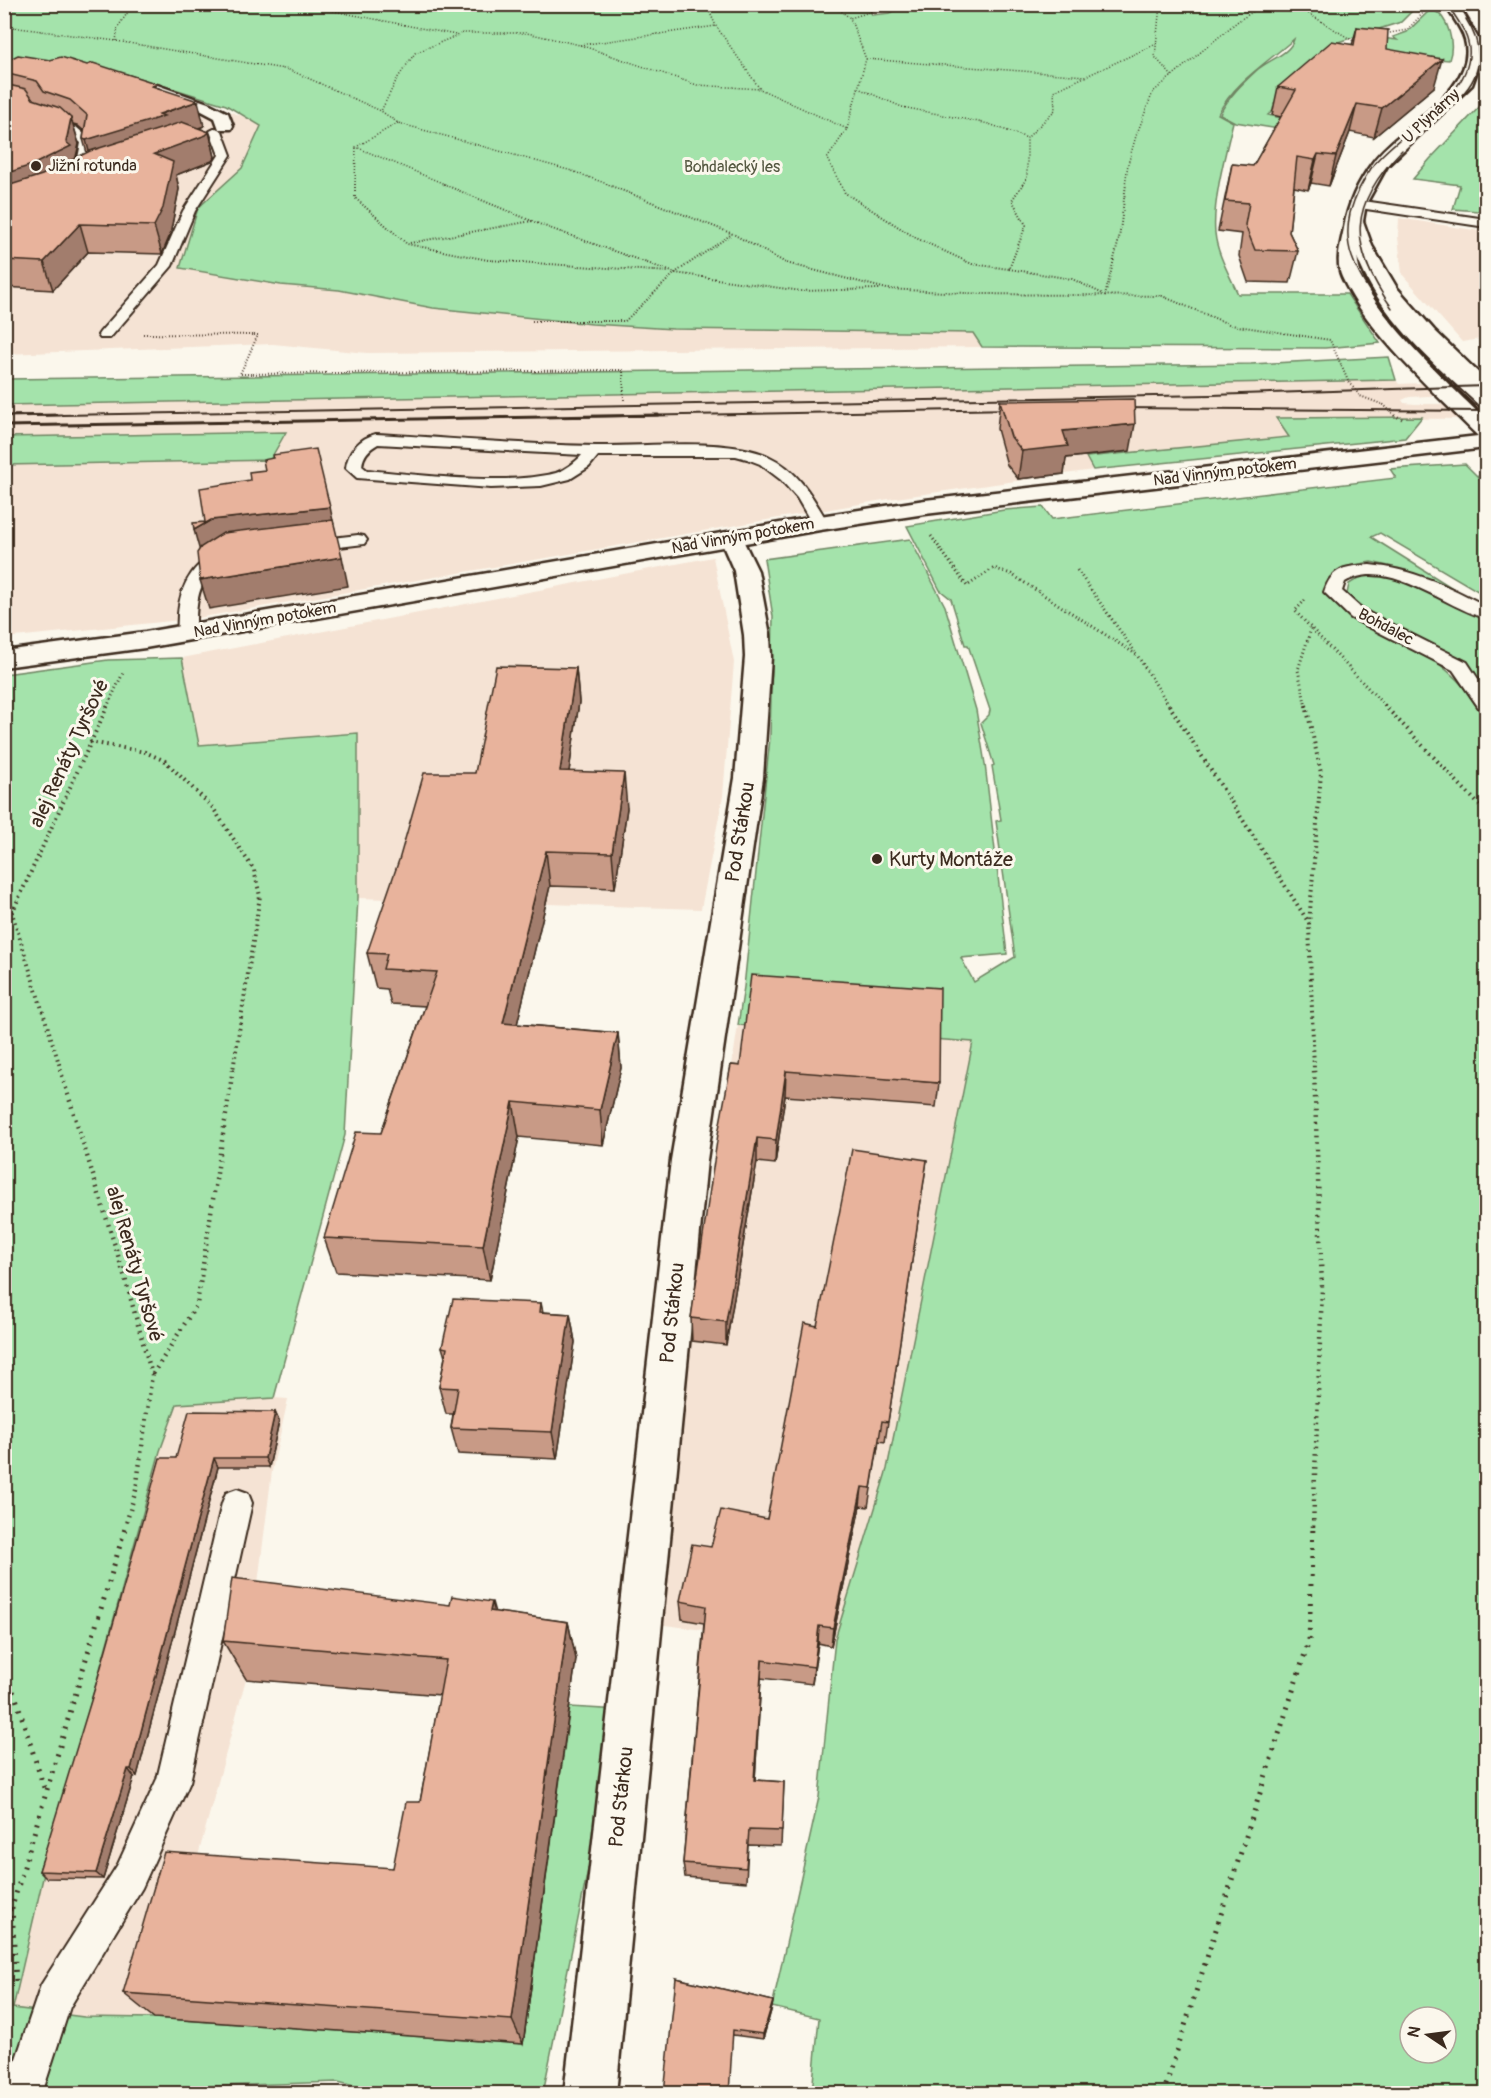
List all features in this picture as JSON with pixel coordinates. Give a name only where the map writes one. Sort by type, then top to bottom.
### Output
[{"type":"street","name":"U Plynárny","points":[[1450,4],[1472,40],[1473,63],[1464,85],[1380,163],[1356,213],[1347,261],[1354,284],[1381,322],[1486,432]]},
{"type":"street","points":[[141,84],[203,106],[222,116],[216,131]]},
{"type":"street","points":[[1356,213],[1360,244],[1374,268],[1398,300],[1486,391]]},
{"type":"street","points":[[1416,450],[1441,433],[1451,416],[1449,395]]},
{"type":"street","name":"Nad Vinným potokem","points":[[4,659],[145,640],[820,523],[925,507],[1486,442]]},
{"type":"street","name":"Pod Stárkou","points":[[590,2094],[689,1160],[749,778],[758,657],[751,591],[746,571],[732,539]]},
{"type":"lane","points":[[4,100],[40,110],[45,120],[80,134],[87,142],[82,168],[93,172],[74,182]]},
{"type":"lane","points":[[105,335],[165,266],[189,211],[225,155],[216,131]]},
{"type":"lane","points":[[1356,213],[1486,223]]},
{"type":"lane","points":[[1360,244],[1364,259],[1384,298],[1442,362],[1486,404]]},
{"type":"lane","points":[[594,451],[584,464],[564,476],[541,482],[491,483],[414,479],[363,475],[354,468],[354,461],[365,443],[376,439],[594,451],[736,451],[757,455],[777,466],[801,489],[820,523]]},
{"type":"lane","points":[[292,548],[358,540]]},
{"type":"lane","points":[[187,633],[188,593],[200,571],[225,555],[247,553]]},
{"type":"lane","name":"Bohdalec","points":[[1486,613],[1445,591],[1383,571],[1353,571],[1337,579],[1333,592],[1357,614],[1460,666],[1486,704]]},
{"type":"lane","points":[[23,2094],[54,1998],[130,1876],[173,1782],[237,1503]]},
{"type":"path","points":[[126,4],[132,6],[140,4]]},
{"type":"path","points":[[298,4],[459,35],[527,33],[580,45],[697,86],[760,89],[847,129]]},
{"type":"path","points":[[705,4],[716,26],[760,89]]},
{"type":"path","points":[[832,4],[850,18],[866,59],[847,129],[828,159],[845,194],[916,238],[972,264],[1072,279],[1106,296]]},
{"type":"path","points":[[850,18],[897,4]]},
{"type":"path","points":[[1160,4],[1155,57],[1172,76]]},
{"type":"path","points":[[1106,296],[1119,239],[1128,164],[1136,136],[1154,92],[1238,21],[1265,4]]},
{"type":"path","points":[[1293,4],[1355,42]]},
{"type":"path","points":[[116,41],[115,33],[121,19],[132,6]]},
{"type":"path","points":[[1378,34],[1396,34],[1407,30],[1425,11]]},
{"type":"path","points":[[4,26],[116,41],[290,70],[381,111],[398,123],[573,171],[733,234],[786,263],[887,289]]},
{"type":"path","points":[[580,45],[716,26]]},
{"type":"path","points":[[381,111],[397,80],[415,53],[459,35]]},
{"type":"path","points":[[1349,44],[1362,39]]},
{"type":"path","points":[[1009,268],[1026,225],[1012,200],[1027,178],[1027,138],[1055,110],[1054,91],[1156,44]]},
{"type":"path","points":[[866,59],[1087,76]]},
{"type":"path","points":[[858,88],[902,107],[989,124],[1027,138]]},
{"type":"path","points":[[356,147],[398,123]]},
{"type":"path","points":[[356,147],[354,198],[407,244],[489,260],[675,273],[801,291],[887,289],[984,294],[1162,296],[1231,325],[1330,340],[1348,381],[1360,396],[1384,405],[1396,417]]},
{"type":"path","points":[[356,147],[533,221],[675,273]]},
{"type":"path","points":[[407,244],[533,221]]},
{"type":"path","points":[[532,321],[625,321],[675,273],[733,234]]},
{"type":"path","points":[[105,335],[258,335],[240,374],[623,370],[624,401]]},
{"type":"path","points":[[925,507],[931,535],[967,586],[994,568],[1011,574],[1137,655]]},
{"type":"path","points":[[1077,570],[1137,655],[1309,924]]},
{"type":"path","points":[[1163,2094],[1309,1641],[1322,1288],[1309,924],[1321,773],[1298,670],[1311,629]]},
{"type":"path","name":"alej Renáty Tyršové","points":[[4,1917],[12,1907],[136,1490],[152,1375],[126,1278],[12,913],[117,681],[145,640]]},
{"type":"path","points":[[1384,702],[1486,812]]},
{"type":"path","points":[[90,742],[145,752],[165,761],[213,808],[254,870],[260,896],[197,1304],[152,1375]]},
{"type":"path","points":[[4,913],[12,913]]},
{"type":"path","points":[[4,1676],[15,1695],[45,1791]]},
{"type":"shaded area","points":[[4,61],[122,76],[248,118],[261,126],[242,168],[198,208],[181,268],[281,285],[339,290],[433,308],[592,324],[673,329],[973,333],[982,347],[367,353],[273,344],[5,354]]},
{"type":"shaded area","points":[[1399,218],[1486,232],[1486,338],[1462,342],[1402,274],[1398,237]]},
{"type":"shaded area","points":[[1396,380],[1399,384],[1486,380],[1486,393],[1409,397],[1402,400],[1404,403],[1415,404],[1486,404],[1486,419],[1277,418],[1290,437],[1087,457],[1093,470],[889,499],[191,619],[5,638],[4,465],[270,460],[5,437],[5,405]]},
{"type":"shaded area","points":[[713,557],[734,662],[723,796],[701,909],[358,898],[358,733],[199,745],[182,658]]},
{"type":"shaded area","points":[[738,1025],[974,1042],[887,1469],[834,1647],[657,1624],[665,1511]]},
{"type":"shaded area","points":[[288,1399],[272,1471],[246,1679],[154,2018],[84,2017],[13,2008],[46,1865],[160,1451],[177,1404]]},
{"type":"green space","name":"Bohdalecký les","points":[[5,4],[880,5],[869,7],[872,15],[890,13],[909,4],[1080,4],[1147,11],[1145,5],[1413,4],[1415,8],[1401,22],[1335,43],[1359,45],[1373,37],[1397,40],[1393,37],[1407,32],[1429,11],[1433,10],[1447,25],[1451,39],[1451,54],[1449,60],[1426,58],[1427,68],[1435,69],[1429,77],[1376,67],[1374,70],[1354,66],[1325,67],[1308,82],[1315,84],[1297,101],[1287,100],[1268,115],[1310,125],[1305,133],[1235,122],[1220,114],[1241,85],[1257,70],[1288,49],[1294,39],[1242,82],[1233,92],[1218,114],[1233,122],[1218,192],[1215,233],[1221,256],[1238,294],[1347,294],[1380,343],[1325,348],[982,347],[973,333],[673,329],[592,324],[433,308],[339,290],[281,285],[180,268],[198,208],[242,168],[261,126],[226,105],[126,74],[5,61]]},
{"type":"green space","points":[[1486,100],[1485,208],[1478,211],[1453,209],[1460,185],[1413,179]]},
{"type":"green space","points":[[1389,357],[1396,380],[4,405],[5,379],[1251,364]]},
{"type":"green space","points":[[1422,417],[1405,438],[1093,470],[1086,457],[1289,437],[1276,418]]},
{"type":"green space","points":[[286,432],[270,460],[5,465],[4,437]]},
{"type":"green space","points":[[1465,464],[1486,485],[1486,596],[1380,533],[1371,537],[1486,609],[1406,570],[1371,562],[1343,567],[1329,578],[1325,593],[1415,646],[1436,661],[1456,678],[1486,718],[1486,2093],[812,2093],[819,2018],[772,2007],[819,1797],[835,1639],[887,1469],[973,1042],[738,1025],[770,738],[773,617],[764,559],[910,539],[945,606],[976,710],[985,764],[1007,954],[961,958],[974,982],[1015,957],[996,821],[1001,820],[992,766],[994,765],[981,723],[989,715],[990,710],[968,645],[965,645],[951,599],[940,590],[907,526],[1004,510],[1043,507],[1052,519],[1396,478],[1390,469]]},
{"type":"green space","points":[[1375,574],[1405,581],[1486,620],[1486,687],[1456,658],[1381,618],[1347,594],[1349,584],[1359,578]]},
{"type":"green space","points":[[182,658],[199,745],[358,733],[358,898],[345,1135],[274,1398],[177,1404],[160,1451],[46,1865],[13,2008],[84,2017],[154,2018],[523,2044],[570,1707],[620,1710],[543,2093],[382,2093],[338,2082],[43,2092],[5,2083],[5,674],[108,660]]},
{"type":"building","points":[[1357,27],[1388,30],[1387,49],[1442,59],[1382,108],[1357,104],[1336,156],[1318,154],[1315,160],[1297,157],[1289,232],[1298,251],[1255,250],[1245,225],[1249,203],[1225,201],[1232,164],[1253,166],[1296,90],[1278,87],[1332,41],[1354,45]]},
{"type":"building","points":[[18,55],[50,60],[61,57],[87,65],[93,63],[158,84],[152,86],[198,101],[159,114],[164,116],[86,140],[83,139],[87,115],[70,100],[44,91],[37,81],[4,73],[4,62]]},
{"type":"building","points":[[4,84],[26,89],[33,99],[60,108],[71,118],[66,142],[71,146],[32,165],[4,174],[4,142],[11,140],[4,137]]},
{"type":"building","points":[[182,122],[209,132],[154,154],[173,162],[163,208],[154,226],[80,224],[44,262],[4,260],[4,213],[11,211],[11,206],[4,203],[4,187],[42,175],[90,151]]},
{"type":"building","points":[[1134,399],[1135,424],[1063,431],[1068,446],[1022,451],[1011,437],[1000,401]]},
{"type":"building","points":[[316,449],[330,507],[211,520],[194,530],[193,523],[205,522],[200,488],[250,480],[249,472],[265,470],[263,460],[273,458],[272,455]]},
{"type":"building","points":[[333,520],[342,557],[200,580],[197,553],[201,547],[223,533]]},
{"type":"building","points":[[496,666],[576,668],[560,771],[624,773],[612,853],[546,851],[503,1023],[618,1033],[600,1110],[513,1102],[483,1246],[324,1238],[356,1132],[381,1133],[437,972],[383,969],[387,954],[367,953],[399,860],[424,773],[475,773]]},
{"type":"building","points":[[751,975],[940,988],[939,1083],[786,1071],[776,1140],[757,1138],[726,1322],[691,1318],[718,1134],[731,1065],[740,1066]]},
{"type":"building","points":[[852,1149],[927,1160],[888,1422],[882,1421],[871,1488],[862,1487],[833,1628],[819,1626],[814,1667],[762,1660],[754,1780],[784,1782],[782,1831],[749,1830],[746,1868],[683,1863],[706,1606],[680,1601],[692,1544],[711,1547],[721,1510],[767,1519],[804,1323],[817,1326]]},
{"type":"building","points":[[453,1299],[541,1303],[540,1312],[570,1314],[552,1432],[451,1428],[458,1388],[439,1387],[447,1348],[442,1347]]},
{"type":"building","points":[[189,1411],[275,1412],[265,1458],[214,1458],[131,1769],[128,1769],[96,1873],[39,1871],[97,1681],[160,1458],[176,1458]]},
{"type":"building","points":[[232,1578],[450,1605],[452,1596],[492,1602],[490,1611],[568,1622],[512,2020],[123,1993],[164,1852],[393,1868],[406,1802],[420,1802],[446,1660],[223,1641]]},
{"type":"building","points":[[676,1978],[773,2001],[763,2034],[733,2030],[729,2094],[664,2094]]},
{"type":"tram line","points":[[1447,4],[1466,36],[1469,48],[1467,66],[1460,82],[1448,97],[1386,151],[1370,169],[1352,206],[1348,224],[1348,241],[1361,278],[1392,321],[1430,363],[1486,416]]},
{"type":"tram line","points":[[1460,97],[1474,79],[1479,60],[1476,40],[1466,19]]},
{"type":"tram line","points":[[1392,308],[1367,265],[1360,226],[1371,189],[1402,150]]},
{"type":"railway","points":[[61,415],[4,416],[1212,395],[1486,386]]},
{"type":"railway","points":[[1117,408],[1486,411]]},
{"type":"railway","points":[[569,417],[1015,409]]},
{"type":"railway","points":[[4,426],[658,415]]},
{"type":"place","name":"Jižní rotunda","points":[[36,166]]},
{"type":"place","name":"Kurty Montáže","points":[[877,859]]}]
